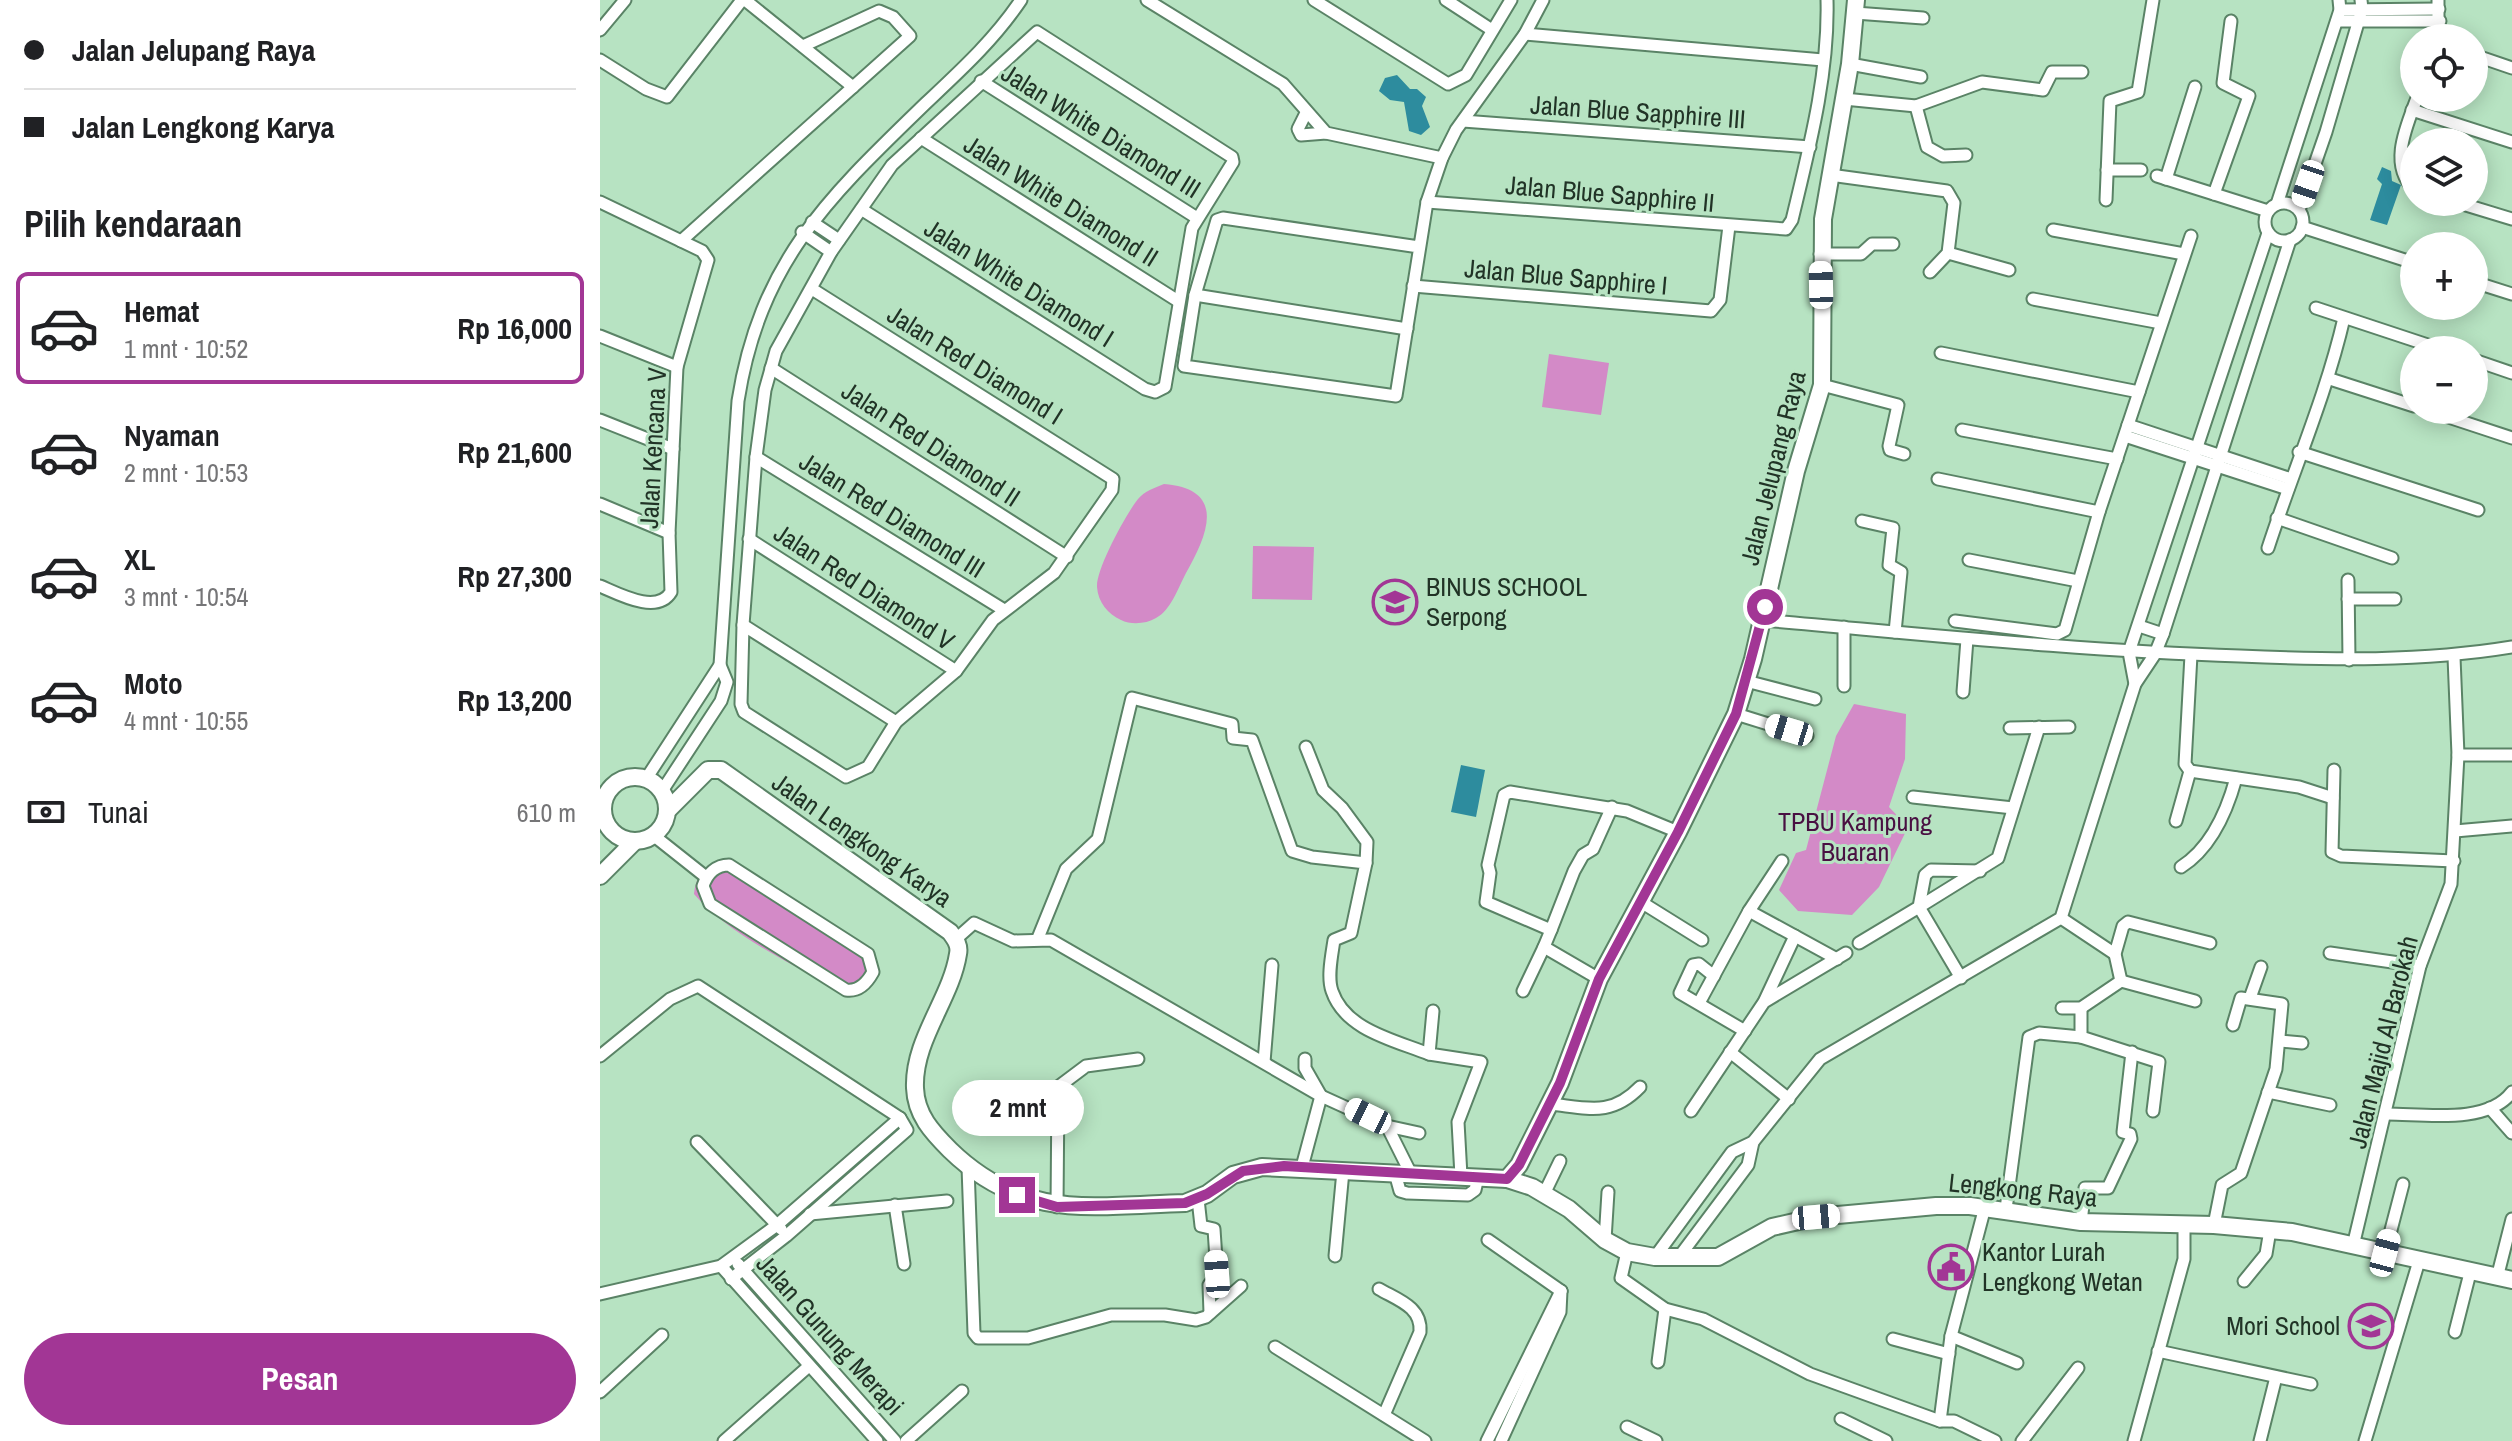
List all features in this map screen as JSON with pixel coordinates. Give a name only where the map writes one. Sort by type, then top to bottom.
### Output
[{"type":"street","points":[[600,30],[625,0]]},
{"type":"street","points":[[600,60],[646,89],[667,97],[743,0],[853,87]]},
{"type":"street","points":[[662,791],[721,701],[727,684],[720,665],[738,401],[744,360],[774,282],[802,232],[855,172],[998,34],[1021,0]]},
{"type":"street","points":[[1147,0],[1283,84],[1326,133]]},
{"type":"street","points":[[1314,0],[1448,84],[1466,75],[1511,0]]},
{"type":"street","points":[[1446,0],[1492,30]]},
{"type":"street","points":[[1419,247],[1219,219],[1195,295],[1183,363],[1186,368],[1394,398],[1427,202],[1442,158],[1463,121],[1525,34],[1543,0]]},
{"type":"street","points":[[1810,147],[1823,60],[1827,0]]},
{"type":"street","points":[[2106,200],[2110,101],[2138,92],[2153,0]]},
{"type":"street","points":[[2302,227],[2299,210],[2326,132],[2361,4]]},
{"type":"street","points":[[2339,10],[2361,4],[2439,10]]},
{"type":"street","points":[[1856,6],[1923,18]]},
{"type":"street","name":"Jalan Jelupang Raya","points":[[1507,1179],[1519,1165],[1550,1104],[1599,979],[1678,832],[1736,714],[1746,681],[1796,471],[1822,385],[1820,254],[1856,6]]},
{"type":"street","points":[[2339,10],[2358,21],[2439,10]]},
{"type":"street","points":[[2135,684],[2129,652],[2198,453],[2268,233],[2265,222],[2273,207],[2339,10]]},
{"type":"street","points":[[681,241],[910,36],[893,17],[879,11],[803,46]]},
{"type":"street","points":[[2214,194],[2249,96],[2223,83],[2231,21]]},
{"type":"street","points":[[1067,557],[1040,586],[993,620],[956,671],[896,722],[861,773],[846,777],[744,712],[741,704],[743,625],[756,457],[776,351],[831,252],[892,165],[1037,32],[1232,157],[1233,162],[1197,218],[1189,241],[1178,301]]},
{"type":"street","points":[[1525,34],[1823,60]]},
{"type":"street","points":[[2488,60],[2512,68]]},
{"type":"street","points":[[1850,64],[1921,77]]},
{"type":"street","points":[[1844,99],[1916,106],[1982,82],[2043,90],[2052,72],[2082,72]]},
{"type":"street","name":"Jalan White Diamond III","points":[[981,81],[1197,218]]},
{"type":"street","points":[[2195,87],[2162,177],[2214,194],[2273,207],[2289,203],[2299,210]]},
{"type":"street","points":[[1916,106],[1927,147],[1934,154],[1966,155]]},
{"type":"street","points":[[2435,112],[2512,142]]},
{"type":"street","points":[[1306,113],[1299,124],[1301,135],[1326,133],[1442,158]]},
{"type":"street","name":"Jalan Blue Sapphire III","points":[[1463,121],[1810,147]]},
{"type":"street","name":"Jalan White Diamond II","points":[[921,138],[1178,301]]},
{"type":"street","name":"Jalan Blue Sapphire II","points":[[1427,202],[1782,230],[1789,226],[1810,147]]},
{"type":"street","points":[[2107,170],[2141,170]]},
{"type":"street","points":[[1830,175],[1947,191],[1954,203],[1948,253],[1930,272]]},
{"type":"street","name":"Jalan Kencana V","points":[[600,202],[702,251],[708,260],[677,367],[669,533],[671,592],[668,597],[652,602],[633,599],[600,586]]},
{"type":"street","name":"Jalan White Diamond I","points":[[861,209],[1145,389],[1155,392],[1165,387],[1178,301]]},
{"type":"street","points":[[2488,212],[2512,219]]},
{"type":"street","points":[[812,222],[839,240]]},
{"type":"street","name":"Jalan Blue Sapphire I","points":[[1413,286],[1706,311],[1716,309],[1729,226]]},
{"type":"street","points":[[1655,1257],[1732,1152],[1753,1142],[1820,1059],[2061,918],[2135,684],[2155,654],[2163,634],[2290,240],[2302,227]]},
{"type":"street","points":[[2302,227],[2400,258]]},
{"type":"street","points":[[2053,230],[2184,254]]},
{"type":"street","points":[[802,232],[831,252]]},
{"type":"street","points":[[2268,233],[2278,240],[2290,240]]},
{"type":"street","points":[[1955,621],[2060,634],[2065,630],[2099,512],[2191,236]]},
{"type":"street","points":[[1820,254],[1861,254],[1872,244],[1893,244]]},
{"type":"street","points":[[1948,253],[2009,270]]},
{"type":"street","points":[[2488,286],[2512,294]]},
{"type":"street","name":"Jalan Red Diamond I","points":[[812,289],[1113,479],[1112,490],[1067,557]]},
{"type":"street","points":[[1195,295],[1407,329]]},
{"type":"street","points":[[2033,299],[2161,323]]},
{"type":"street","points":[[2316,308],[2400,336]]},
{"type":"street","points":[[2268,548],[2299,452],[2330,379],[2344,318]]},
{"type":"street","points":[[600,336],[677,367]]},
{"type":"street","points":[[1941,353],[2139,392]]},
{"type":"street","points":[[2488,365],[2512,373]]},
{"type":"street","name":"Jalan Red Diamond II","points":[[771,368],[1067,557]]},
{"type":"street","points":[[2330,379],[2400,402]]},
{"type":"street","points":[[1822,385],[1898,405],[1889,446],[1890,450],[1904,454]]},
{"type":"street","points":[[600,420],[673,449]]},
{"type":"street","points":[[2470,424],[2512,438]]},
{"type":"street","points":[[1962,430],[2117,459]]},
{"type":"street","points":[[2126,430],[2289,484]]},
{"type":"street","points":[[2299,452],[2478,510]]},
{"type":"street","name":"Jalan Red Diamond III","points":[[756,457],[1004,610]]},
{"type":"street","points":[[1938,479],[2099,512]]},
{"type":"street","points":[[600,504],[669,533]]},
{"type":"street","points":[[2277,518],[2392,558]]},
{"type":"street","points":[[1862,521],[1893,528],[1889,565],[1901,572],[1895,632]]},
{"type":"street","name":"Jalan Red Diamond V","points":[[749,539],[956,671]]},
{"type":"street","points":[[1969,560],[2078,581]]},
{"type":"street","points":[[2348,580],[2349,660]]},
{"type":"street","points":[[2348,599],[2395,599]]},
{"type":"street","points":[[1762,620],[2155,654],[2349,660],[2454,657],[2512,647]]},
{"type":"street","points":[[743,625],[896,722]]},
{"type":"street","points":[[2139,626],[2163,634]]},
{"type":"street","points":[[1844,627],[1844,686]]},
{"type":"street","points":[[1963,692],[1967,639]]},
{"type":"street","points":[[2191,655],[2185,764],[2190,771],[2299,787],[2333,798]]},
{"type":"street","name":"Jalan Majid Al Barokah","points":[[2353,1246],[2420,966],[2444,906],[2454,861],[2458,755],[2454,657]]},
{"type":"street","points":[[646,779],[720,665]]},
{"type":"street","points":[[1746,681],[1815,699]]},
{"type":"street","points":[[1038,938],[1066,869],[1098,839],[1133,696],[1232,724],[1233,738],[1252,740],[1292,851],[1312,857],[1366,863]]},
{"type":"street","points":[[1736,714],[1807,736]]},
{"type":"street","points":[[684,721],[700,732]]},
{"type":"street","points":[[1859,943],[1998,858],[2039,727]]},
{"type":"street","points":[[2010,728],[2069,727]]},
{"type":"street","points":[[1306,747],[1323,790],[1342,808],[1367,842],[1366,863],[1351,933],[1334,940],[1330,987],[1354,1023],[1429,1054],[1481,1062],[1458,1122],[1461,1176]]},
{"type":"street","points":[[2458,755],[2511,755]]},
{"type":"street","name":"Jalan Lengkong Karya","points":[[668,810],[708,770],[721,770],[956,939],[958,955],[928,1032],[915,1086],[924,1121],[968,1167],[1017,1195],[1057,1207],[1185,1203],[1198,1199],[1243,1171],[1302,1167],[1507,1179]]},
{"type":"street","points":[[2334,770],[2331,847],[2334,854],[2454,861]]},
{"type":"street","points":[[2176,821],[2190,771]]},
{"type":"street","points":[[2181,867],[2204,848],[2230,802],[2236,778]]},
{"type":"street","points":[[600,876],[635,841],[661,829],[668,810],[662,791],[646,779],[620,781],[607,792],[601,810],[616,835],[635,841]]},
{"type":"street","points":[[1551,930],[1485,900],[1490,873],[1488,865],[1504,795],[1510,792],[1612,807],[1678,832]]},
{"type":"street","points":[[1913,797],[2013,808]]},
{"type":"street","points":[[1523,991],[1574,871],[1583,855],[1593,849],[1612,807]]},
{"type":"street","points":[[2455,831],[2512,826]]},
{"type":"street","points":[[653,835],[706,877]]},
{"type":"street","points":[[1699,1003],[1749,911],[1782,861]]},
{"type":"street","points":[[729,865],[868,954],[873,966],[870,977],[859,989],[846,990],[710,904],[703,886],[706,877],[717,868],[729,865]]},
{"type":"street","points":[[1963,977],[1921,905],[1925,875],[1931,870],[1980,871]]},
{"type":"street","points":[[1641,902],[1702,940]]},
{"type":"street","points":[[1749,911],[1841,956],[1764,1002]]},
{"type":"street","points":[[2061,918],[2115,954]]},
{"type":"street","points":[[2121,981],[2115,954],[2123,926],[2128,922],[2210,943]]},
{"type":"street","points":[[956,939],[974,923],[1013,941],[1051,940],[1321,1096],[1387,1126],[1419,1133]]},
{"type":"street","points":[[1691,1111],[1764,1002],[1795,936]]},
{"type":"street","points":[[1544,947],[1599,979]]},
{"type":"street","points":[[2330,953],[2420,966]]},
{"type":"street","points":[[1714,976],[1699,964],[1693,965],[1679,991],[1682,996],[1745,1031]]},
{"type":"street","points":[[1264,1062],[1272,965]]},
{"type":"street","points":[[2250,998],[2261,967]]},
{"type":"street","points":[[2062,1008],[2081,1008],[2121,981],[2195,1001]]},
{"type":"street","points":[[600,1056],[670,999],[698,986],[900,1118],[907,1130],[786,1236],[731,1279]]},
{"type":"street","points":[[2214,1225],[2222,1185],[2241,1173],[2268,1092],[2281,1041],[2282,1004],[2250,998],[2239,1000],[2233,1025]]},
{"type":"street","points":[[2081,1008],[2081,1037]]},
{"type":"street","points":[[1429,1054],[1433,1011]]},
{"type":"street","points":[[2006,1209],[2029,1037],[2039,1033],[2081,1037],[2159,1062],[2153,1111]]},
{"type":"street","points":[[2281,1041],[2302,1043]]},
{"type":"street","points":[[1730,1052],[1789,1099]]},
{"type":"street","points":[[2081,1222],[2085,1188],[2108,1188],[2131,1139],[2130,1134],[2123,1132],[2132,1052]]},
{"type":"street","points":[[1057,1207],[1058,1087],[1086,1066],[1138,1059]]},
{"type":"street","points":[[1302,1167],[1321,1096],[1305,1068],[1305,1059]]},
{"type":"street","points":[[1550,1104],[1605,1109],[1625,1102],[1640,1087]]},
{"type":"street","points":[[2268,1092],[2330,1105]]},
{"type":"street","points":[[2387,1114],[2472,1113],[2490,1108],[2512,1092]]},
{"type":"street","points":[[2490,1108],[2512,1133]]},
{"type":"street","points":[[600,1294],[721,1266],[777,1225],[900,1118]]},
{"type":"street","points":[[1387,1126],[1403,1174],[1400,1191],[1468,1195],[1475,1190],[1478,1177]]},
{"type":"street","points":[[697,1142],[786,1236]]},
{"type":"street","points":[[1679,1257],[1748,1165],[1753,1142]]},
{"type":"street","points":[[1544,1194],[1560,1161]]},
{"type":"street","points":[[968,1167],[974,1333],[978,1338],[1028,1338],[1111,1315],[1165,1315],[1196,1320],[1210,1313],[1241,1286]]},
{"type":"street","points":[[1335,1256],[1343,1171]]},
{"type":"street","points":[[1715,1176],[1730,1188]]},
{"type":"street","name":"Lengkong Raya","points":[[1507,1179],[1544,1194],[1569,1209],[1605,1240],[1627,1252],[1655,1257],[1718,1257],[1772,1227],[1816,1217],[1936,1206],[1985,1207],[2081,1222],[2214,1225],[2270,1230],[2504,1279]]},
{"type":"street","points":[[2385,1253],[2403,1184]]},
{"type":"street","points":[[1605,1240],[1608,1192]]},
{"type":"street","points":[[1198,1199],[1201,1226],[1214,1229],[1217,1274],[1209,1288],[1210,1313]]},
{"type":"street","points":[[810,1214],[947,1201]]},
{"type":"street","points":[[895,1205],[904,1264]]},
{"type":"street","points":[[1940,1421],[1951,1336],[1985,1207]]},
{"type":"street","points":[[2504,1279],[2512,1219]]},
{"type":"street","points":[[2134,1441],[2184,1259],[2184,1224]]},
{"type":"street","points":[[2244,1281],[2266,1254],[2270,1230]]},
{"type":"street","points":[[1488,1240],[1564,1296],[1560,1312],[1501,1441]]},
{"type":"street","points":[[1627,1252],[1621,1278],[1665,1309],[1703,1319],[1822,1379],[1940,1421],[1954,1421],[1995,1441]]},
{"type":"street","name":"Jalan Gunung Merapi","points":[[733,1258],[895,1441]]},
{"type":"street","points":[[2365,1441],[2419,1261]]},
{"type":"street","name":"Jalan Gunung Merapi","points":[[721,1266],[877,1441]]},
{"type":"street","points":[[2455,1332],[2470,1273]]},
{"type":"street","points":[[1379,1289],[1418,1312],[1421,1320],[1420,1332],[1384,1415]]},
{"type":"street","points":[[1487,1441],[1561,1291]]},
{"type":"street","points":[[1658,1362],[1665,1309]]},
{"type":"street","points":[[600,1392],[662,1335]]},
{"type":"street","points":[[1951,1336],[2017,1363]]},
{"type":"street","points":[[1893,1339],[1949,1354]]},
{"type":"street","points":[[1275,1347],[1425,1441]]},
{"type":"street","points":[[2158,1351],[2311,1384]]},
{"type":"street","points":[[724,1441],[809,1366]]},
{"type":"street","points":[[2022,1441],[2078,1368]]},
{"type":"street","points":[[2260,1441],[2276,1377]]},
{"type":"street","points":[[906,1441],[962,1391]]},
{"type":"street","points":[[1841,1419],[1886,1441]]},
{"type":"street","points":[[1627,1427],[1656,1441]]},
{"type":"green space","points":[[1549,354],[1609,363],[1601,415],[1542,407]]},
{"type":"green space","points":[[1164,484],[1184,488],[1197,495],[1205,505],[1205,530],[1194,559],[1166,610],[1148,622],[1125,622],[1104,607],[1097,587],[1101,568],[1138,499]]},
{"type":"green space","points":[[1253,546],[1314,547],[1312,600],[1252,599]]},
{"type":"green space","name":"TPBU Kampung Buaran","points":[[1854,704],[1906,714],[1905,759],[1889,807],[1908,827],[1879,887],[1852,915],[1798,911],[1779,890],[1796,853],[1806,850],[1836,736]]},
{"type":"green space","points":[[732,860],[875,952],[877,971],[853,993],[791,964],[725,923],[694,894],[698,879],[706,870]]},
{"type":"water","points":[[1397,75],[1410,89],[1417,89],[1426,97],[1422,106],[1430,127],[1421,135],[1409,131],[1404,102],[1390,100],[1379,91],[1385,78]]},
{"type":"water","points":[[2382,167],[2391,171],[2392,181],[2400,185],[2387,225],[2370,220],[2382,184],[2377,179]]},
{"type":"water","points":[[1461,765],[1485,770],[1476,817],[1451,812]]},
{"type":"place","name":"BINUS SCHOOL Serpong","points":[[1395,602]]},
{"type":"place","name":"Kantor Lurah Lengkong Wetan","points":[[1951,1267]]},
{"type":"place","name":"Mori School","points":[[2371,1326]]},
{"type":"route","points":[[1017,1195],[1057,1207],[1185,1203],[1198,1199],[1243,1171],[1284,1166],[1507,1179],[1519,1165],[1560,1083],[1599,979],[1678,832],[1736,714],[1765,607]]}]
